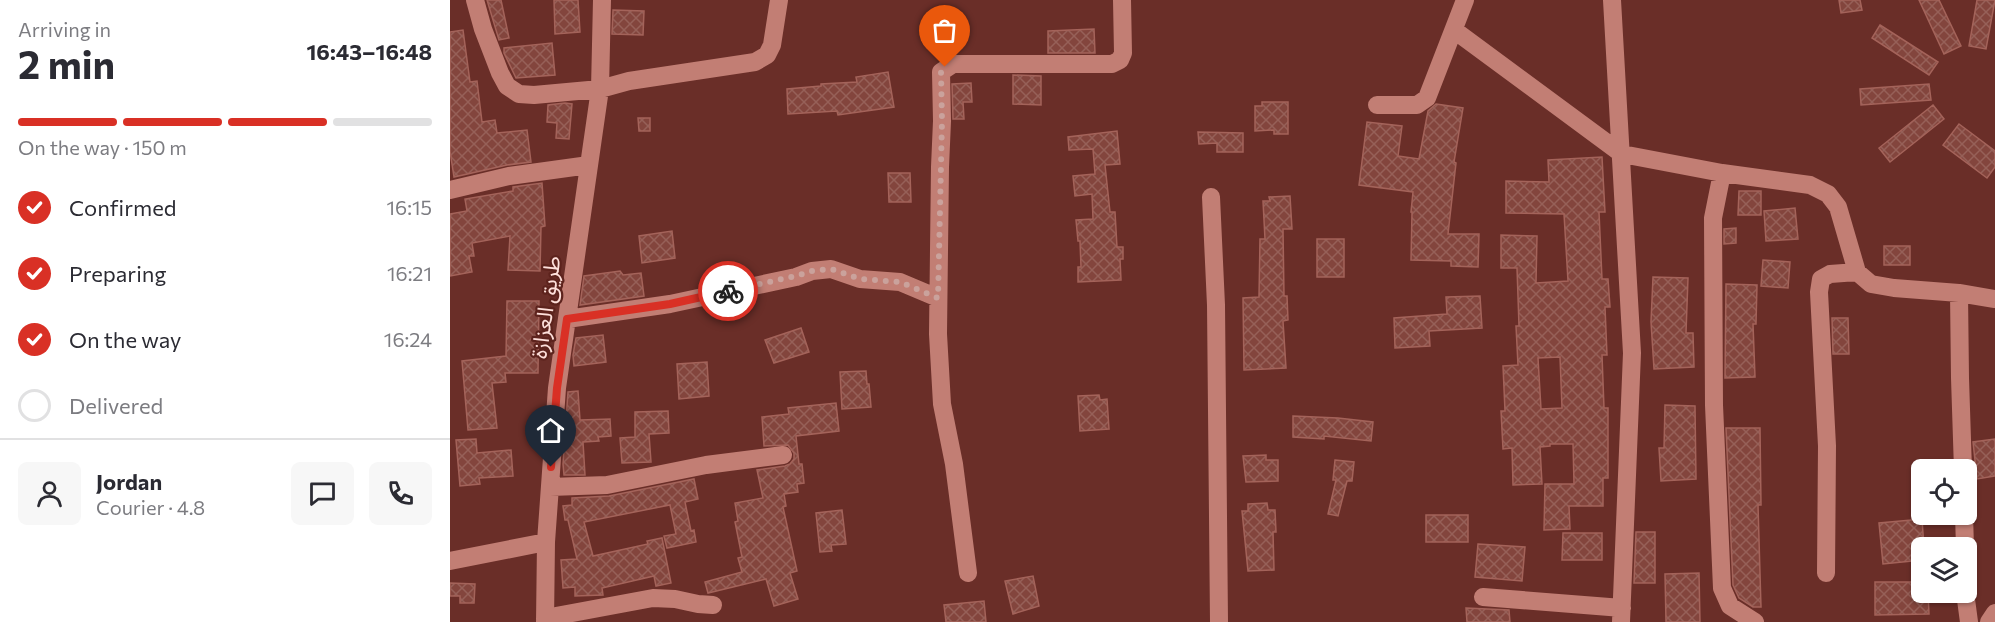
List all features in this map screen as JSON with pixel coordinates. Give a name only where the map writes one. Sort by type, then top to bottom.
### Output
[{"type":"street","points":[[475,0],[483,29],[507,86],[519,94],[534,95],[600,89],[629,81],[755,62],[767,55],[772,45],[779,0]]},
{"type":"street","name":"طريق العزازة","points":[[545,620],[546,542],[557,388],[600,89],[602,0]]},
{"type":"street","points":[[968,573],[954,464],[942,404],[938,334],[941,72],[953,64],[1112,64],[1120,60],[1124,53],[1122,0]]},
{"type":"street","points":[[1377,105],[1417,105],[1427,98],[1465,0]]},
{"type":"street","points":[[1483,597],[1622,615],[1632,353],[1612,0]]},
{"type":"street","points":[[1454,30],[1622,154],[1722,173],[1810,185],[1828,194],[1838,207],[1857,272],[1872,284],[1894,288],[1959,292],[1995,299]]},
{"type":"street","points":[[450,190],[508,176],[590,165]]},
{"type":"street","points":[[1722,173],[1713,218],[1714,405],[1722,588],[1730,606],[1755,622]]},
{"type":"street","points":[[1211,197],[1216,305],[1219,622]]},
{"type":"street","points":[[567,319],[670,304],[812,271],[831,269],[860,279],[900,282],[938,298]]},
{"type":"street","points":[[1826,573],[1827,446],[1819,292],[1821,279],[1830,274],[1857,272]]},
{"type":"street","points":[[1959,292],[1963,459]]},
{"type":"street","points":[[550,487],[607,484],[706,465],[783,455]]},
{"type":"street","points":[[450,561],[546,542]]},
{"type":"street","points":[[545,620],[653,598],[713,605]]},
{"type":"street","points":[[1967,603],[1970,622]]},
{"type":"street","points":[[1989,622],[1995,613]]},
{"type":"building","points":[[487,0],[501,0],[509,38],[499,40]]},
{"type":"building","points":[[554,0],[578,0],[580,32],[555,34]]},
{"type":"building","points":[[1839,0],[1860,0],[1862,10],[1841,13]]},
{"type":"building","points":[[1919,0],[1939,0],[1961,46],[1944,54]]},
{"type":"building","points":[[1977,0],[1995,0],[1986,49],[1969,46]]},
{"type":"building","points":[[613,10],[644,11],[643,35],[612,34]]},
{"type":"building","points":[[1880,25],[1938,62],[1929,75],[1872,38]]},
{"type":"building","points":[[1094,29],[1095,53],[1048,53],[1048,31]]},
{"type":"building","points":[[463,30],[470,82],[477,81],[482,122],[495,120],[497,133],[527,130],[531,162],[454,177],[450,151],[450,32]]},
{"type":"building","points":[[552,43],[555,75],[516,78],[504,53],[504,48]]},
{"type":"building","points":[[888,72],[894,107],[838,115],[837,111],[788,114],[787,89],[857,82],[856,77]]},
{"type":"building","points":[[1013,75],[1041,76],[1041,105],[1013,104]]},
{"type":"building","points":[[971,83],[972,102],[963,102],[964,119],[953,119],[952,84]]},
{"type":"building","points":[[1929,84],[1931,100],[1861,105],[1860,89]]},
{"type":"building","points":[[1262,102],[1288,102],[1288,134],[1274,134],[1274,130],[1255,131],[1255,106],[1262,106]]},
{"type":"building","points":[[572,104],[569,139],[556,138],[557,123],[547,122],[548,105]]},
{"type":"building","points":[[1436,104],[1463,108],[1454,162],[1456,163],[1448,234],[1479,234],[1478,267],[1451,266],[1451,261],[1411,260],[1413,192],[1359,185],[1367,122],[1402,126],[1398,156],[1419,159],[1428,111]]},
{"type":"building","points":[[1933,105],[1944,119],[1890,162],[1879,148]]},
{"type":"building","points":[[638,118],[650,118],[650,131],[639,131]]},
{"type":"building","points":[[1959,124],[1995,151],[1995,167],[1987,178],[1943,145]]},
{"type":"building","points":[[1117,131],[1120,164],[1105,165],[1110,212],[1115,212],[1117,247],[1123,247],[1123,259],[1120,259],[1121,280],[1078,282],[1078,267],[1081,267],[1076,220],[1093,219],[1092,194],[1075,196],[1073,176],[1095,174],[1093,149],[1069,150],[1068,137]]},
{"type":"building","points":[[1198,132],[1243,133],[1243,152],[1217,152],[1217,143],[1199,144]]},
{"type":"building","points":[[1602,157],[1605,212],[1599,212],[1602,279],[1608,279],[1610,307],[1605,307],[1607,355],[1602,355],[1604,408],[1608,408],[1608,478],[1603,478],[1603,506],[1569,506],[1570,529],[1544,530],[1545,484],[1574,484],[1573,444],[1550,444],[1550,446],[1540,447],[1542,484],[1513,485],[1512,448],[1503,449],[1501,411],[1505,411],[1503,366],[1518,365],[1517,268],[1501,268],[1501,235],[1537,236],[1536,283],[1568,281],[1564,214],[1506,213],[1506,181],[1549,182],[1548,160]],"holes":[[[1560,357],[1562,408],[1541,409],[1538,358]]]},
{"type":"building","points":[[888,173],[910,173],[911,202],[889,202]]},
{"type":"building","points":[[542,183],[545,226],[541,227],[540,271],[508,270],[510,236],[472,243],[474,256],[469,256],[472,272],[450,276],[450,214],[467,211],[465,199],[513,191],[513,187]]},
{"type":"building","points":[[1739,191],[1761,191],[1761,215],[1738,215]]},
{"type":"building","points":[[1290,196],[1292,229],[1283,229],[1284,296],[1287,296],[1288,320],[1283,321],[1286,368],[1244,370],[1243,298],[1259,297],[1260,239],[1265,239],[1263,201],[1270,201],[1269,197]]},
{"type":"building","points":[[1795,208],[1798,239],[1766,241],[1764,211]]},
{"type":"building","points":[[1736,228],[1736,243],[1724,244],[1724,229]]},
{"type":"building","points":[[672,231],[675,258],[642,263],[639,236]]},
{"type":"building","points":[[1317,239],[1344,239],[1344,277],[1317,277]]},
{"type":"building","points":[[1884,246],[1910,246],[1910,265],[1884,265]]},
{"type":"building","points":[[1763,260],[1790,262],[1788,288],[1761,286]]},
{"type":"building","points":[[620,271],[623,275],[641,273],[644,296],[580,305],[584,276]]},
{"type":"building","points":[[1653,277],[1688,278],[1686,333],[1693,333],[1694,367],[1654,369],[1651,322]]},
{"type":"building","points":[[1726,284],[1757,285],[1756,324],[1753,324],[1755,377],[1725,378]]},
{"type":"building","points":[[1480,296],[1482,328],[1429,331],[1430,346],[1395,348],[1394,318],[1447,314],[1446,297]]},
{"type":"building","points":[[507,301],[539,301],[538,373],[505,373],[506,382],[492,383],[497,428],[468,430],[462,361],[506,356]]},
{"type":"building","points":[[1832,318],[1848,318],[1849,354],[1833,354]]},
{"type":"building","points":[[801,328],[809,352],[774,363],[765,340]]},
{"type":"building","points":[[603,335],[606,362],[574,366],[576,338]]},
{"type":"building","points":[[707,362],[709,396],[679,399],[677,364]]},
{"type":"building","points":[[866,371],[871,407],[842,409],[840,372]]},
{"type":"building","points":[[578,391],[580,420],[610,419],[611,436],[598,437],[599,441],[583,442],[585,475],[564,475],[568,392]]},
{"type":"building","points":[[1099,395],[1100,400],[1107,399],[1109,429],[1080,431],[1078,396]]},
{"type":"building","points":[[836,403],[839,431],[796,436],[804,483],[797,484],[798,492],[784,494],[786,506],[783,507],[797,571],[790,573],[798,599],[774,606],[766,579],[708,593],[705,582],[742,572],[738,558],[742,557],[735,522],[738,521],[735,503],[763,498],[757,470],[785,466],[794,459],[794,453],[788,445],[764,446],[762,417],[789,414],[788,408]]},
{"type":"building","points":[[1665,405],[1695,406],[1696,479],[1661,481],[1659,448],[1664,448]]},
{"type":"building","points":[[668,411],[669,433],[649,434],[651,462],[622,463],[620,438],[635,437],[635,412]]},
{"type":"building","points":[[1293,416],[1373,422],[1371,441],[1324,436],[1324,439],[1293,437]]},
{"type":"building","points":[[1726,428],[1760,428],[1761,505],[1758,505],[1761,607],[1753,607],[1739,598],[1733,585]]},
{"type":"building","points":[[476,439],[477,453],[511,450],[513,476],[479,478],[480,484],[460,486],[456,440]]},
{"type":"building","points":[[1995,439],[1995,476],[1977,479],[1977,459],[1975,459],[1973,442]]},
{"type":"building","points":[[1266,455],[1266,460],[1278,460],[1278,481],[1246,482],[1243,456]]},
{"type":"building","points":[[1335,460],[1354,462],[1352,481],[1347,481],[1338,516],[1328,514],[1336,480],[1333,480]]},
{"type":"building","points":[[694,479],[698,499],[685,502],[691,531],[694,530],[696,542],[667,548],[664,536],[676,534],[670,505],[584,522],[593,556],[648,544],[647,541],[662,538],[671,583],[656,586],[654,576],[602,588],[603,595],[575,596],[575,587],[563,588],[561,560],[577,559],[563,506],[572,505],[572,498],[609,496]]},
{"type":"building","points":[[1267,503],[1268,510],[1275,510],[1274,570],[1248,571],[1242,511],[1248,511],[1248,504]]},
{"type":"building","points":[[842,510],[846,544],[831,545],[832,551],[820,552],[816,513]]},
{"type":"building","points":[[1426,515],[1468,515],[1468,542],[1426,542]]},
{"type":"building","points":[[1911,520],[1911,525],[1922,525],[1923,537],[1911,537],[1911,561],[1883,564],[1879,523]]},
{"type":"building","points":[[1636,532],[1655,532],[1655,583],[1634,583]]},
{"type":"building","points":[[1563,533],[1602,533],[1602,560],[1562,560]]},
{"type":"building","points":[[1478,544],[1525,547],[1522,581],[1475,577]]},
{"type":"building","points":[[1699,573],[1700,622],[1666,622],[1665,574]]},
{"type":"building","points":[[1033,576],[1039,606],[1013,614],[1005,581]]},
{"type":"building","points":[[1875,582],[1911,582],[1911,603],[1928,603],[1929,614],[1875,615]]},
{"type":"building","points":[[450,583],[475,584],[474,603],[460,603],[460,596],[450,596]]},
{"type":"building","points":[[984,601],[986,622],[946,622],[944,605]]},
{"type":"building","points":[[1466,608],[1509,610],[1510,622],[1467,622]]},
{"type":"way so far","points":[[728,291],[812,271],[831,269],[860,279],[900,282],[938,298],[941,72],[945,67]]},
{"type":"route","points":[[551,467],[557,388],[567,319],[670,304],[728,291]]}]
